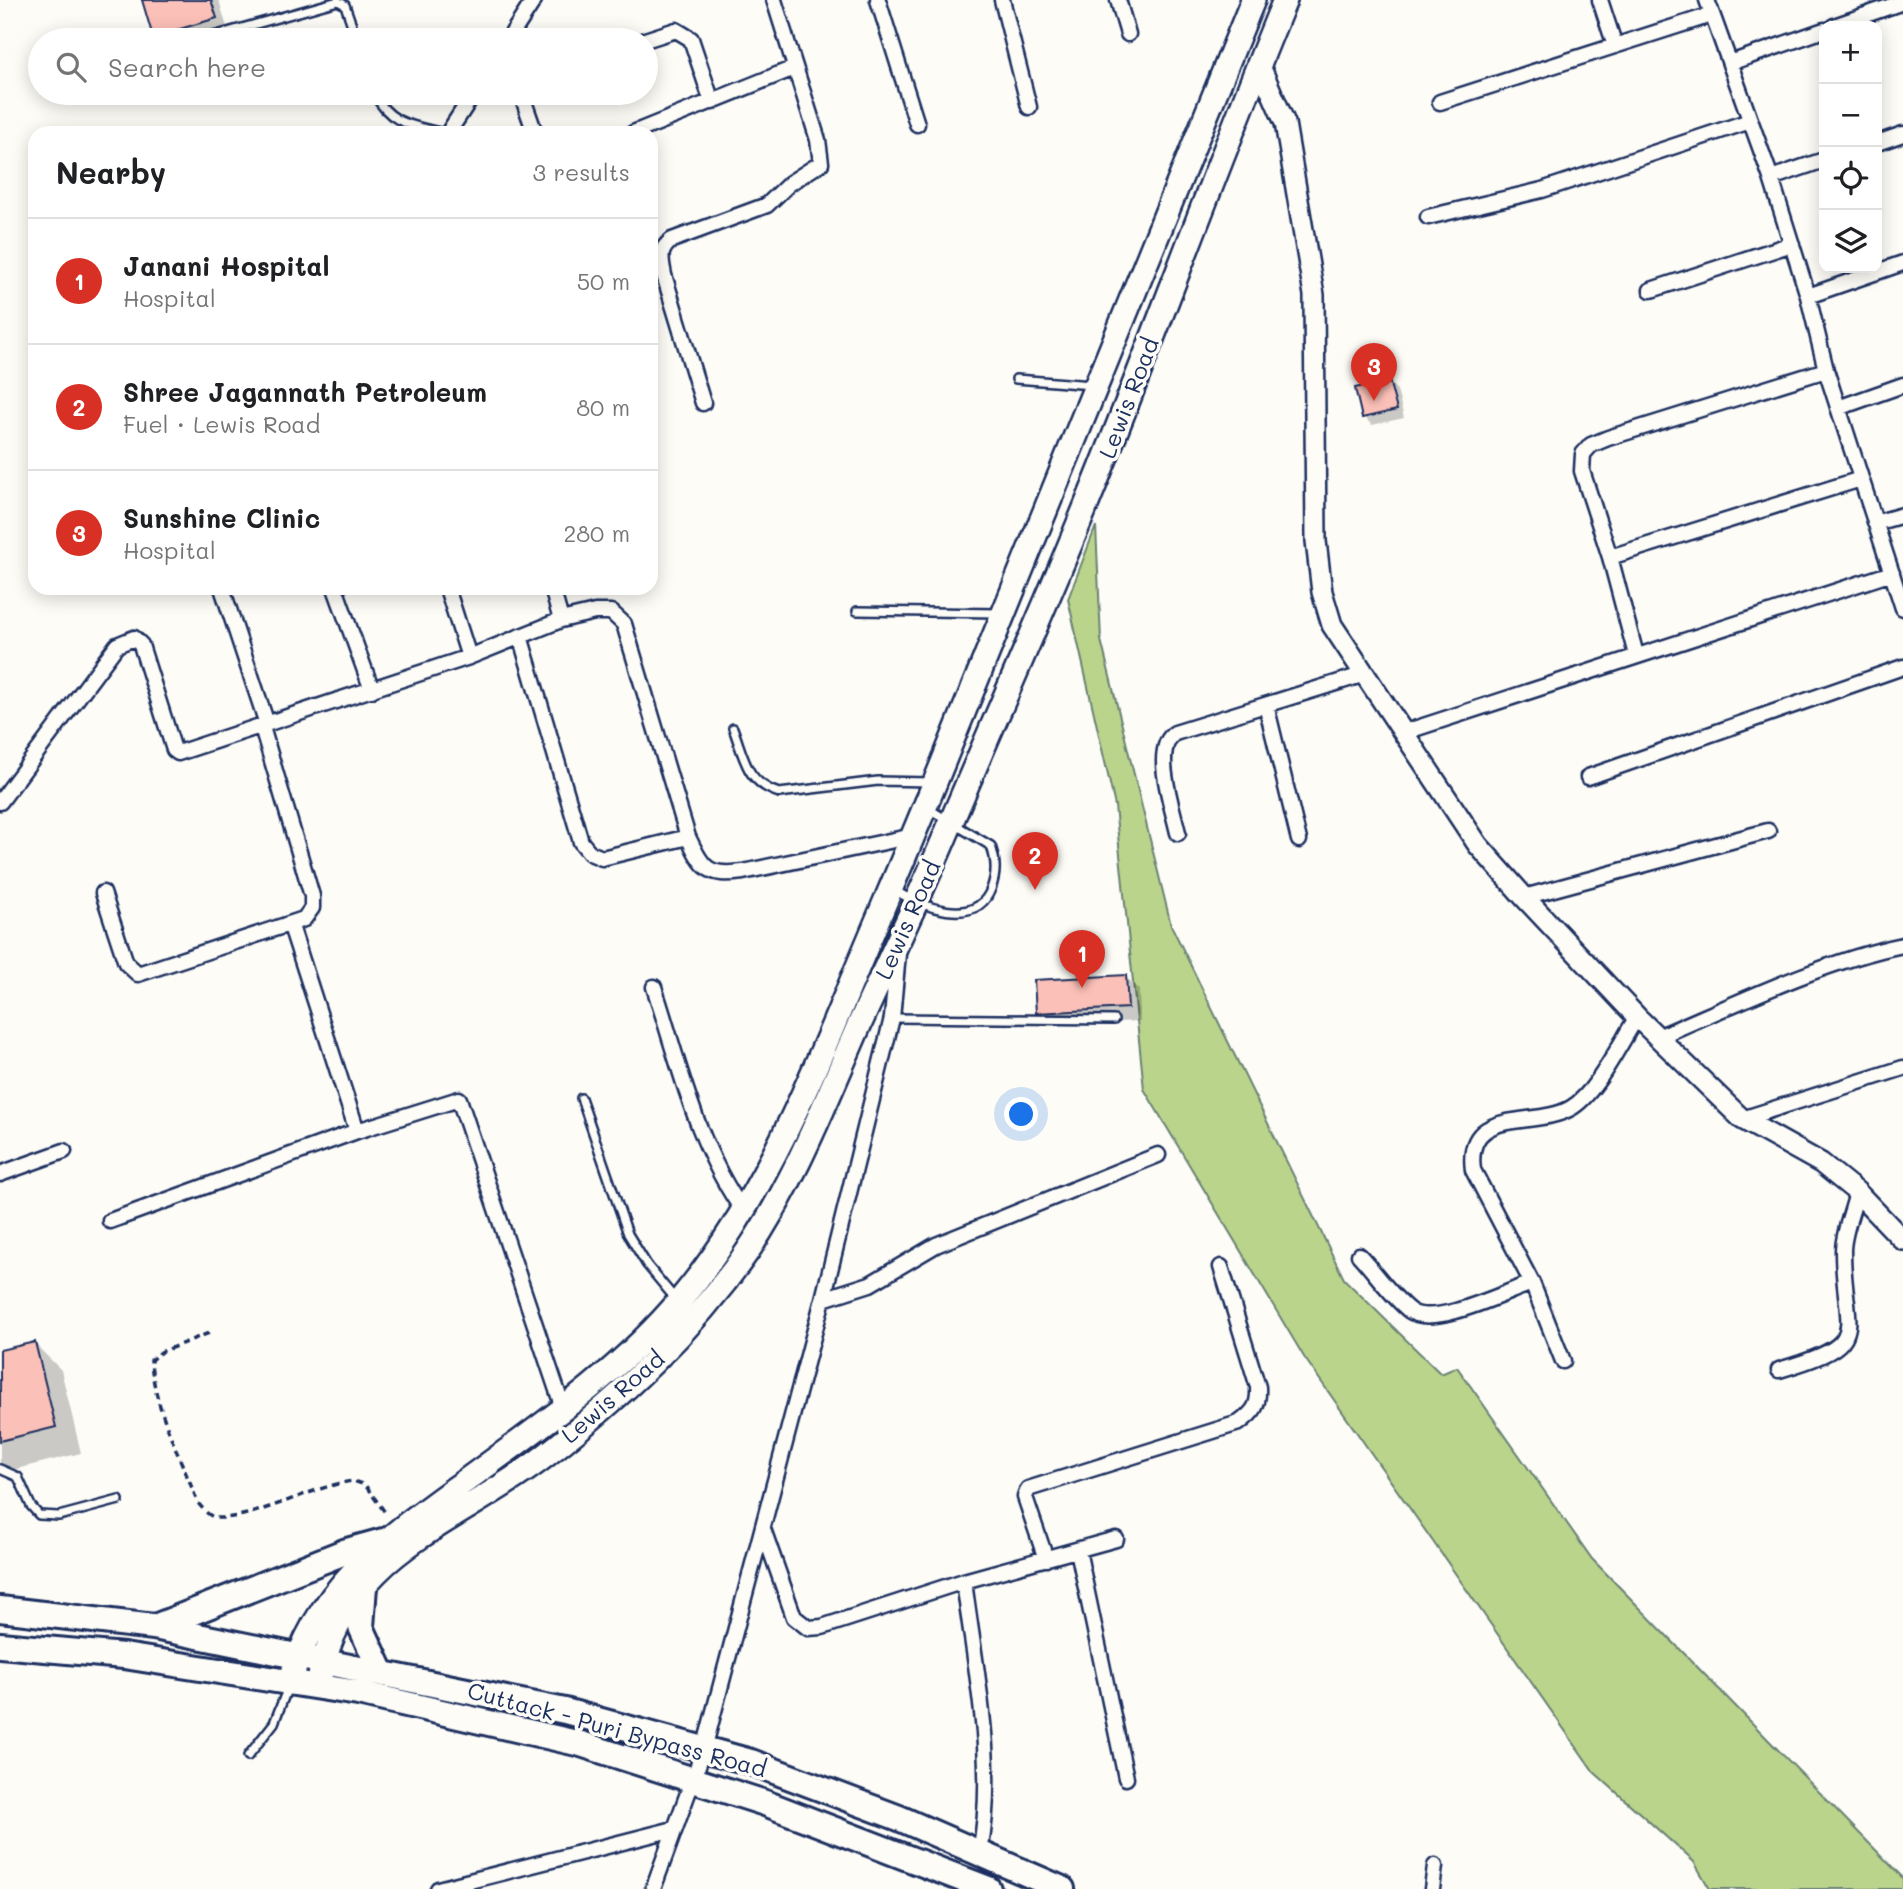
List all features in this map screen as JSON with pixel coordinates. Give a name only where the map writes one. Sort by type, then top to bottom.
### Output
[{"type":"highway","points":[[154,1627],[390,1534]]},
{"type":"highway","points":[[364,1586],[361,1627],[381,1671]]},
{"type":"highway","name":"Cuttack - Puri Bypass Road","points":[[0,1609],[154,1627],[381,1671],[565,1711],[751,1762],[899,1818],[1062,1889]]},
{"type":"highway","name":"Cuttack - Puri Bypass Road","points":[[0,1645],[124,1656],[358,1693],[581,1744],[765,1803],[980,1887]]},
{"type":"main road","name":"Lewis Road","points":[[290,1683],[297,1656],[312,1625],[333,1595],[390,1534],[563,1408],[644,1338],[678,1303],[744,1212],[784,1139],[913,836],[1253,0]]},
{"type":"main road","name":"Lewis Road","points":[[318,1688],[323,1661],[338,1628],[364,1586],[393,1554],[538,1461],[607,1406],[664,1353],[708,1304],[770,1216],[803,1155],[900,942],[1048,597],[1285,0]]},
{"type":"main road","points":[[1182,177],[1213,186]]},
{"type":"street","points":[[516,28],[534,0]]},
{"type":"street","points":[[703,403],[660,256],[663,246],[672,240],[767,205],[790,183],[821,163],[818,140],[774,0]]},
{"type":"street","points":[[878,0],[917,124]]},
{"type":"street","points":[[1002,0],[1029,107]]},
{"type":"street","points":[[1118,0],[1128,34]]},
{"type":"street","points":[[1600,0],[1615,46]]},
{"type":"street","points":[[1707,0],[1771,178],[1808,296],[1826,370],[1903,608]]},
{"type":"street","points":[[1849,21],[1903,2]]},
{"type":"street","points":[[1440,102],[1712,15]]},
{"type":"street","points":[[658,36],[676,30],[691,38],[712,102]]},
{"type":"street","points":[[1730,63],[1819,32]]},
{"type":"street","points":[[1260,66],[1285,123],[1314,295],[1317,541],[1322,592],[1332,625],[1478,845],[1524,897],[1637,1017],[1742,1119],[1821,1163],[1857,1192],[1903,1240]]},
{"type":"street","points":[[650,126],[794,68]]},
{"type":"street","points":[[451,126],[466,105]]},
{"type":"street","points":[[525,105],[533,126]]},
{"type":"street","points":[[1428,216],[1542,190],[1750,121]]},
{"type":"street","points":[[1882,141],[1903,134]]},
{"type":"street","points":[[1771,178],[1819,162]]},
{"type":"street","points":[[1651,290],[1792,244]]},
{"type":"street","points":[[1808,296],[1903,263]]},
{"type":"street","points":[[1636,655],[1610,557],[1582,471],[1583,454],[1591,446],[1826,370]]},
{"type":"street","points":[[1838,408],[1903,385]]},
{"type":"street","points":[[1610,557],[1861,480]]},
{"type":"street","points":[[1875,523],[1903,515]]},
{"type":"street","points":[[1405,732],[1892,573]]},
{"type":"street","points":[[103,893],[127,963],[138,974],[291,926],[304,919],[312,908],[312,896],[224,595]]},
{"type":"street","points":[[338,595],[372,690]]},
{"type":"street","points":[[449,595],[469,657]]},
{"type":"street","points":[[554,595],[561,620]]},
{"type":"street","points":[[0,802],[117,645],[125,639],[134,638],[141,645],[174,750],[178,753],[469,657],[561,620],[595,612],[611,612],[624,624],[688,837],[701,863],[711,872],[726,874],[913,836]]},
{"type":"street","points":[[520,636],[581,842],[586,848],[602,858],[688,837]]},
{"type":"street","points":[[1588,777],[1903,667]]},
{"type":"street","points":[[1178,833],[1165,768],[1163,750],[1166,739],[1175,733],[1365,674]]},
{"type":"street","points":[[1266,705],[1298,840]]},
{"type":"street","points":[[1524,897],[1768,831]]},
{"type":"street","points":[[291,926],[357,1131]]},
{"type":"street","points":[[653,1889],[704,1749],[824,1300],[892,1018],[900,942]]},
{"type":"street","points":[[1658,1037],[1755,996],[1879,950],[1903,945]]},
{"type":"street","points":[[654,987],[702,1134],[731,1194],[744,1212]]},
{"type":"street","points":[[1563,1361],[1532,1283],[1472,1170],[1470,1153],[1476,1136],[1496,1124],[1571,1108],[1587,1095],[1637,1017]]},
{"type":"street","points":[[1742,1119],[1903,1068]]},
{"type":"street","points":[[110,1221],[357,1131],[450,1099],[459,1099],[563,1408]]},
{"type":"street","points":[[0,1174],[64,1151]]},
{"type":"street","points":[[824,1300],[870,1284],[936,1245],[1158,1155]]},
{"type":"street","points":[[1779,1370],[1823,1357],[1838,1348],[1848,1335],[1850,1319],[1843,1247],[1857,1192]]},
{"type":"street","points":[[1359,1255],[1409,1310],[1426,1317],[1445,1314],[1532,1283]]},
{"type":"street","points":[[1046,1559],[1025,1497],[1028,1489],[1238,1423],[1254,1412],[1258,1387],[1221,1267]]},
{"type":"street","points":[[763,1529],[794,1618],[808,1628],[822,1627],[964,1581],[1116,1539]]},
{"type":"street","points":[[1078,1550],[1126,1778]]},
{"type":"street","points":[[964,1581],[987,1777],[987,1816],[980,1852]]},
{"type":"street","points":[[438,1889],[674,1829]]},
{"type":"street","points":[[1432,1889],[1435,1866]]},
{"type":"lane","points":[[242,28],[338,1],[345,5],[353,28]]},
{"type":"lane","points":[[381,105],[388,116],[417,126]]},
{"type":"lane","points":[[1016,379],[1098,385]]},
{"type":"lane","points":[[857,611],[1003,613]]},
{"type":"lane","points":[[733,728],[751,775],[763,788],[779,793],[878,782],[935,783]]},
{"type":"lane","points":[[891,888],[916,904],[962,912],[981,906],[989,895],[996,875],[991,846],[952,820],[925,807]]},
{"type":"lane","points":[[892,1018],[1114,1020]]},
{"type":"lane","points":[[581,1098],[628,1234],[647,1265],[678,1303]]},
{"type":"lane","points":[[0,1469],[18,1477],[31,1506],[39,1515],[59,1516],[119,1500]]},
{"type":"lane","points":[[248,1756],[274,1723],[290,1683]]},
{"type":"path","points":[[209,1333],[161,1352],[151,1360],[160,1402],[198,1503],[207,1514],[218,1518],[238,1514],[354,1481],[365,1485],[390,1534]]},
{"type":"green space","points":[[1096,526],[1101,640],[1171,925],[1344,1279],[1441,1374],[1457,1367],[1592,1559],[1903,1878],[1903,1889],[1710,1889],[1694,1862],[1594,1772],[1304,1357],[1144,1089],[1115,806],[1068,599]]},
{"type":"building","points":[[142,0],[211,0],[217,18],[183,28],[150,28]]},
{"type":"building","points":[[1389,380],[1397,410],[1362,418],[1355,388]]},
{"type":"building","points":[[1126,975],[1128,1008],[1036,1013],[1034,980]]},
{"type":"building","points":[[35,1342],[56,1427],[0,1441],[0,1350]]},
{"type":"place","name":"Sunshine Clinic","points":[[1374,401]]},
{"type":"place","name":"Shree Jagannath Petroleum","points":[[1035,890]]},
{"type":"place","name":"Janani Hospital","points":[[1082,988]]}]
